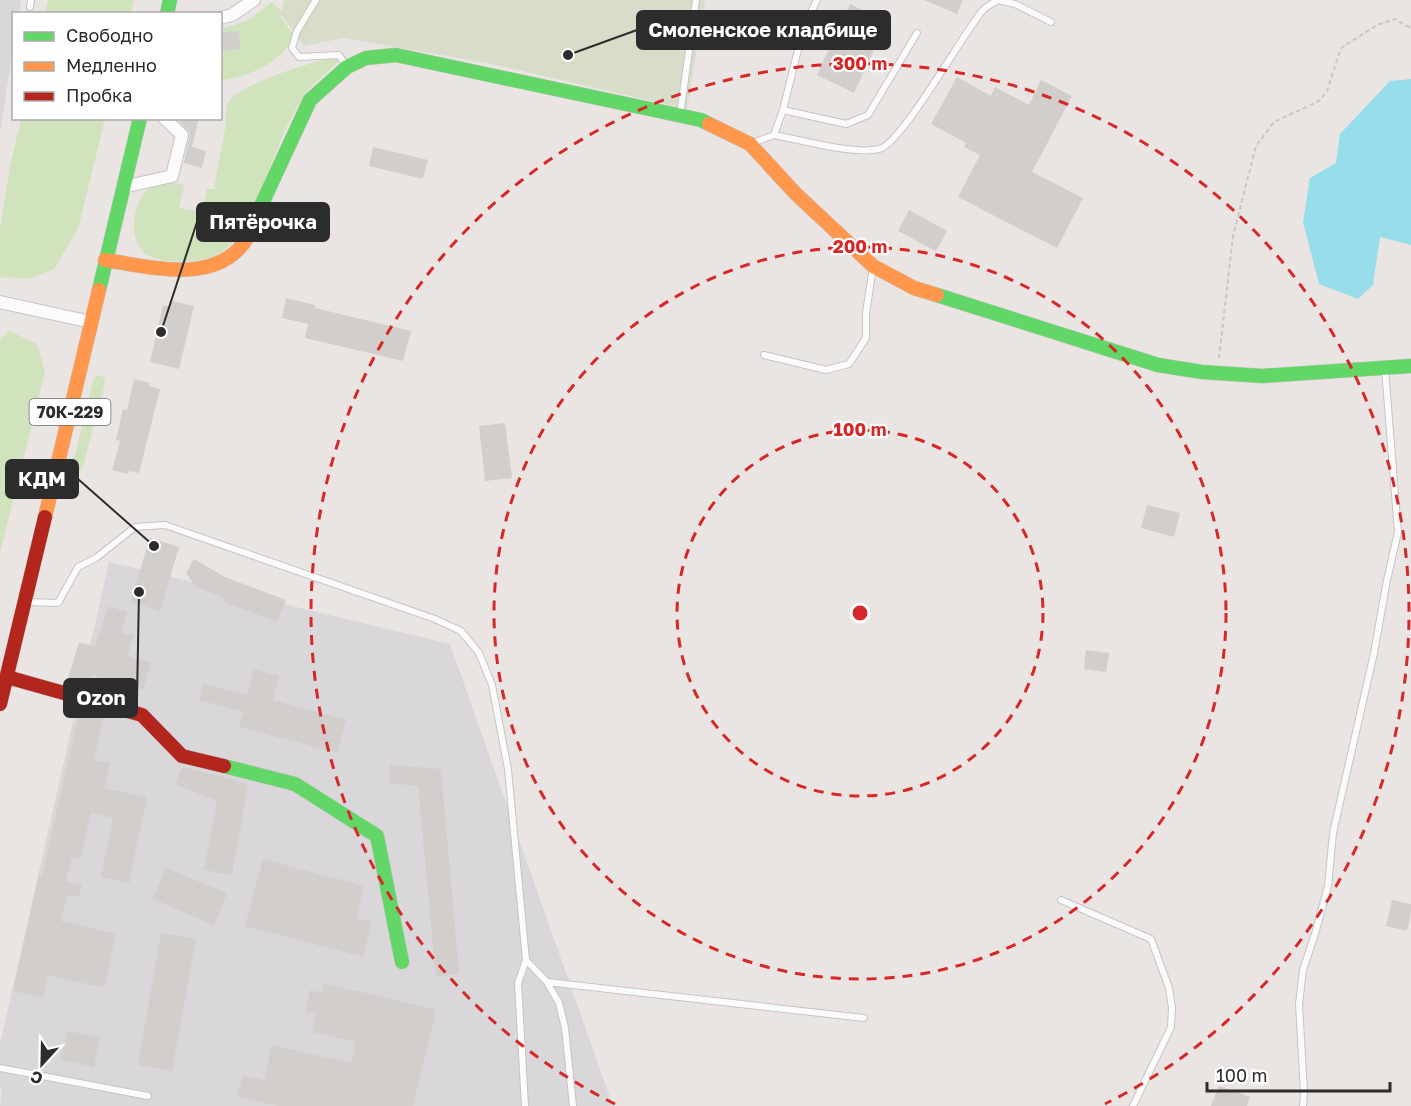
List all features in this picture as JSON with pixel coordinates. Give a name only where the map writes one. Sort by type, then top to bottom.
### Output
[{"type":"street","points":[[222,18],[232,15],[255,0]]},
{"type":"street","points":[[105,260],[181,270],[205,267],[224,260],[243,244],[310,100],[347,67],[366,58],[396,55],[701,120],[750,144],[795,193],[873,266],[914,288],[1016,322],[1158,365],[1217,373],[1262,376],[1411,366]]},
{"type":"street","name":"70К-229","points":[[0,704],[140,120]]},
{"type":"street","points":[[123,187],[172,176],[182,135],[166,120]]},
{"type":"street","points":[[0,302],[91,322]]},
{"type":"street","points":[[7,677],[142,715],[182,756],[295,784],[377,836],[402,962]]},
{"type":"lane","points":[[316,0],[297,31],[292,48],[298,57],[339,55],[347,67]]},
{"type":"lane","points":[[680,116],[696,0]]},
{"type":"lane","points":[[774,135],[783,110],[804,26],[817,0]]},
{"type":"lane","points":[[750,144],[774,135],[861,151],[881,149],[894,138],[930,89],[984,8],[998,0],[1015,4],[1051,22]]},
{"type":"lane","points":[[783,110],[846,124],[868,115],[917,33]]},
{"type":"lane","points":[[764,356],[826,370],[849,364],[866,338],[866,313],[873,266]]},
{"type":"lane","points":[[1303,1106],[1299,1004],[1303,970],[1328,886],[1333,833],[1374,653],[1398,532],[1385,368]]},
{"type":"lane","points":[[24,602],[58,603],[78,567],[96,558],[135,527],[165,525],[435,619],[462,631],[479,653],[492,685],[508,770],[526,960],[518,983],[525,1106]]},
{"type":"lane","points":[[1061,900],[1151,939],[1169,988],[1172,1008],[1171,1027],[1133,1106]]},
{"type":"lane","points":[[526,960],[547,982],[559,1003],[565,1028],[573,1106]]},
{"type":"lane","points":[[547,982],[864,1018]]},
{"type":"lane","points":[[0,1068],[148,1096]]},
{"type":"path","points":[[1217,373],[1233,236],[1256,146],[1274,122],[1319,101],[1327,91],[1341,48],[1377,25],[1395,20],[1411,28]]},
{"type":"shaded area","points":[[0,0],[21,0],[19,12],[12,12],[12,55],[0,132]]},
{"type":"shaded area","points":[[109,562],[450,644],[613,1106],[0,1106],[2,1089],[0,1088],[0,1044]]},
{"type":"green space","points":[[48,0],[134,0],[131,12],[45,12]]},
{"type":"green space","points":[[284,0],[705,0],[687,109],[487,63],[344,38],[304,46],[281,14]]},
{"type":"green space","points":[[272,2],[281,11],[281,17],[293,34],[283,52],[274,60],[253,72],[222,80],[222,28],[247,21]]},
{"type":"green space","points":[[333,57],[341,59],[307,91],[287,126],[242,233],[222,252],[206,258],[174,261],[154,258],[146,254],[140,248],[134,231],[139,202],[150,187],[160,182],[170,182],[184,185],[179,208],[202,212],[207,189],[214,189],[227,106],[234,96],[276,75]]},
{"type":"green space","points":[[21,120],[105,120],[78,229],[54,269],[30,279],[0,277],[0,229],[10,166]]},
{"type":"green space","points":[[9,331],[37,344],[45,372],[0,553],[0,340]]},
{"type":"green space","points":[[100,375],[104,378],[105,383],[83,467],[80,471],[76,471],[73,464],[93,380]]},
{"type":"water","points":[[1411,79],[1411,245],[1380,237],[1373,285],[1358,299],[1319,284],[1303,222],[1310,178],[1336,163],[1340,134],[1390,81]]},
{"type":"building","points":[[924,0],[963,0],[957,14]]},
{"type":"building","points":[[850,4],[887,22],[854,93],[817,75]]},
{"type":"building","points":[[239,31],[240,49],[222,51],[222,33]]},
{"type":"building","points":[[957,77],[991,96],[995,87],[1029,105],[1041,80],[1072,96],[1032,172],[1083,198],[1057,248],[958,197],[980,155],[964,147],[966,143],[931,124]]},
{"type":"building","points":[[179,120],[199,120],[192,147],[206,151],[202,168],[184,163],[190,133]]},
{"type":"building","points":[[373,147],[428,160],[423,179],[369,166]]},
{"type":"building","points":[[909,210],[947,231],[936,251],[898,231]]},
{"type":"building","points":[[286,298],[315,305],[315,308],[411,331],[403,361],[305,338],[308,324],[282,318]]},
{"type":"building","points":[[171,301],[194,306],[179,369],[150,362],[163,305],[169,306]]},
{"type":"building","points":[[134,379],[150,383],[149,386],[160,389],[139,473],[129,471],[128,474],[112,470],[120,441],[116,440],[123,409],[127,410]]},
{"type":"building","points":[[505,423],[512,478],[485,481],[479,426]]},
{"type":"building","points":[[1147,505],[1180,513],[1174,537],[1141,528]]},
{"type":"building","points":[[150,538],[179,547],[160,611],[130,602]]},
{"type":"building","points":[[194,559],[225,577],[286,600],[277,622],[224,602],[225,598],[196,587],[186,573]]},
{"type":"building","points":[[108,606],[127,612],[121,632],[134,636],[127,656],[151,663],[143,690],[92,675],[89,685],[68,678],[79,642],[95,647]]},
{"type":"building","points":[[1086,650],[1109,653],[1106,672],[1084,669]]},
{"type":"building","points":[[254,669],[279,676],[273,700],[346,720],[337,753],[239,727],[244,712],[199,700],[203,684],[247,695]]},
{"type":"building","points":[[80,708],[104,715],[94,760],[110,763],[104,788],[147,797],[129,883],[101,877],[113,818],[91,813],[80,860],[72,858],[66,881],[82,885],[79,897],[67,895],[61,921],[116,934],[104,988],[48,975],[43,998],[13,991]]},
{"type":"building","points":[[390,765],[441,769],[459,973],[436,977],[418,786],[389,783]]},
{"type":"building","points":[[182,767],[232,779],[248,786],[232,875],[204,870],[217,801],[175,784]]},
{"type":"building","points":[[263,859],[364,886],[356,918],[372,922],[363,957],[245,926]]},
{"type":"building","points":[[166,868],[227,893],[214,925],[153,899]]},
{"type":"building","points":[[1392,900],[1411,904],[1407,931],[1386,926]]},
{"type":"building","points":[[161,933],[196,939],[172,1071],[138,1065]]},
{"type":"building","points":[[324,983],[436,1010],[413,1106],[278,1106],[237,1096],[243,1075],[264,1080],[272,1045],[351,1063],[356,1042],[312,1032],[316,1014],[305,1012],[310,990],[322,993]]},
{"type":"building","points":[[67,1031],[100,1037],[94,1067],[61,1060]]},
{"type":"building","points":[[1219,1086],[1250,1097],[1247,1106],[1211,1106]]},
{"type":"traffic: fast","points":[[167,12],[170,0]]},
{"type":"traffic: fast","points":[[259,210],[310,100],[347,67],[366,58],[396,55],[701,120],[709,124]]},
{"type":"traffic: fast","points":[[99,290],[140,120]]},
{"type":"traffic: fast","points":[[937,295],[1158,365],[1202,372],[1262,376],[1411,366]]},
{"type":"traffic: fast","points":[[224,766],[295,784],[377,836],[402,962]]},
{"type":"traffic: slow","points":[[709,124],[750,144],[795,193],[873,266],[914,288],[937,295]]},
{"type":"traffic: slow","points":[[105,260],[178,270],[214,265],[230,257],[243,244],[259,210]]},
{"type":"traffic: slow","points":[[45,517],[99,290]]},
{"type":"traffic: jam","points":[[0,704],[45,517]]},
{"type":"traffic: jam","points":[[7,677],[142,715],[182,756],[224,766]]},
{"type":"place","name":"Смоленское кладбище","points":[[568,55]]},
{"type":"place","name":"Пятёрочка","points":[[161,332]]},
{"type":"place","name":"КДМ","points":[[154,546]]},
{"type":"place","name":"Ozon","points":[[139,592]]}]
